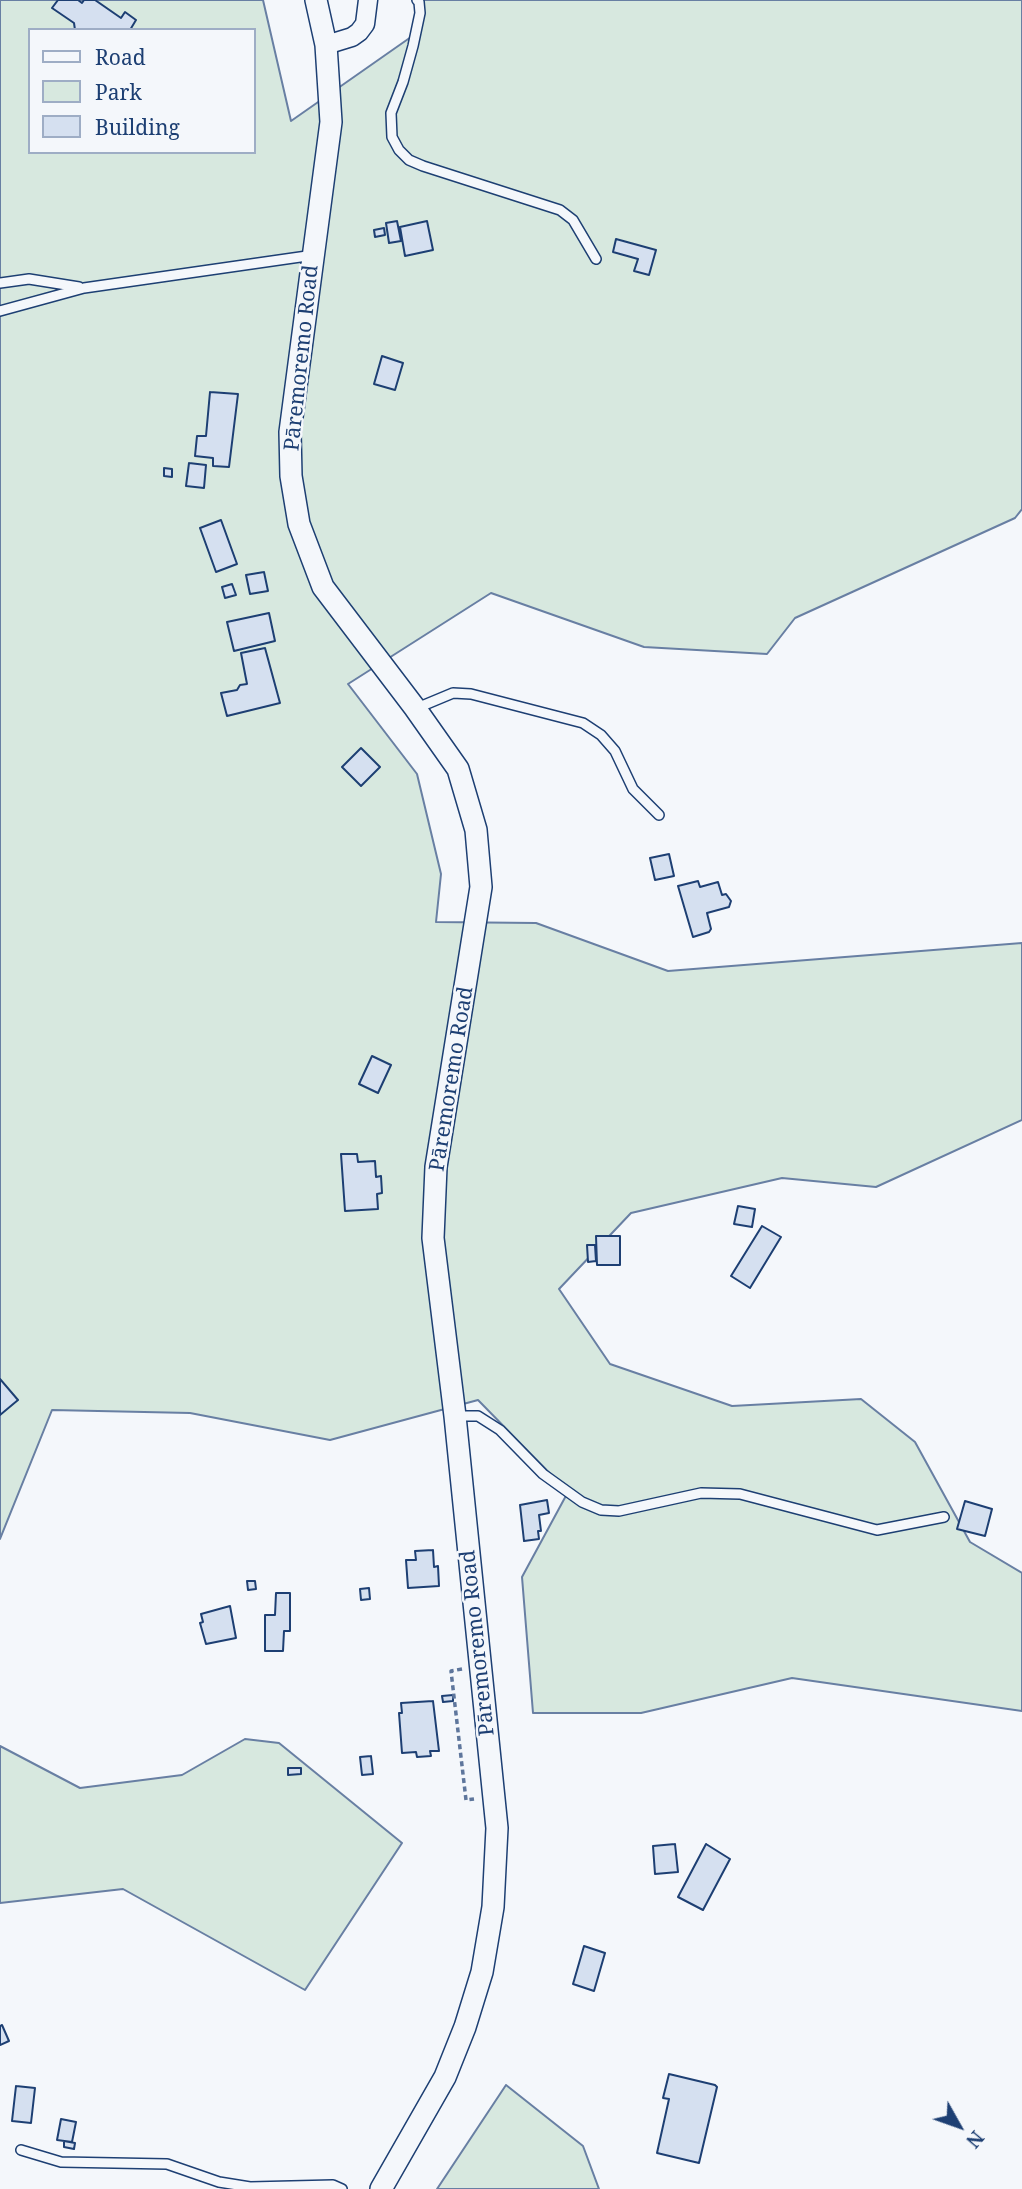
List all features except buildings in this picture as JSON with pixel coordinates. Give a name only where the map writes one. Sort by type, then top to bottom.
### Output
[{"type":"street","name":"Pāremoremo Road","points":[[316,0],[326,45],[331,122],[290,432],[290,476],[299,524],[323,587],[458,769],[476,830],[481,887],[436,1167],[433,1238],[455,1416],[497,1828],[493,1907],[482,1972],[465,2027],[445,2077],[382,2189]]},
{"type":"street","points":[[326,45],[342,41],[359,32],[365,24],[369,0]]},
{"type":"lane","points":[[417,0],[420,13],[413,46],[391,113],[392,137],[399,150],[409,160],[423,166],[560,209],[573,220],[596,259]]},
{"type":"lane","points":[[0,312],[84,288],[314,256]]},
{"type":"lane","points":[[0,283],[29,279],[84,288]]},
{"type":"lane","points":[[415,708],[453,693],[462,693],[583,723],[601,735],[615,751],[633,789],[659,815]]},
{"type":"lane","points":[[455,1416],[478,1416],[500,1430],[543,1474],[582,1502],[601,1510],[619,1511],[701,1493],[740,1494],[877,1530],[944,1517]]},
{"type":"lane","points":[[21,2150],[61,2162],[167,2164],[219,2182],[250,2187],[333,2185],[342,2189]]},
{"type":"path","points":[[481,1665],[451,1671],[466,1800],[494,1797]]},
{"type":"green space","points":[[0,0],[263,0],[291,121],[421,30],[418,0],[1022,0],[1022,509],[1015,518],[795,618],[767,654],[644,647],[491,593],[348,684],[417,774],[441,874],[436,922],[536,923],[668,971],[1022,943],[1022,1120],[876,1187],[782,1178],[631,1213],[559,1289],[610,1364],[732,1406],[861,1399],[915,1442],[970,1542],[1022,1573],[1022,1711],[792,1678],[641,1713],[533,1713],[522,1577],[568,1492],[478,1400],[330,1440],[190,1413],[52,1410],[0,1539]]},
{"type":"green space","points":[[245,1739],[279,1743],[402,1843],[305,1990],[123,1889],[0,1903],[0,1746],[80,1788],[182,1775]]},
{"type":"green space","points":[[506,2085],[583,2146],[599,2189],[437,2189]]}]
